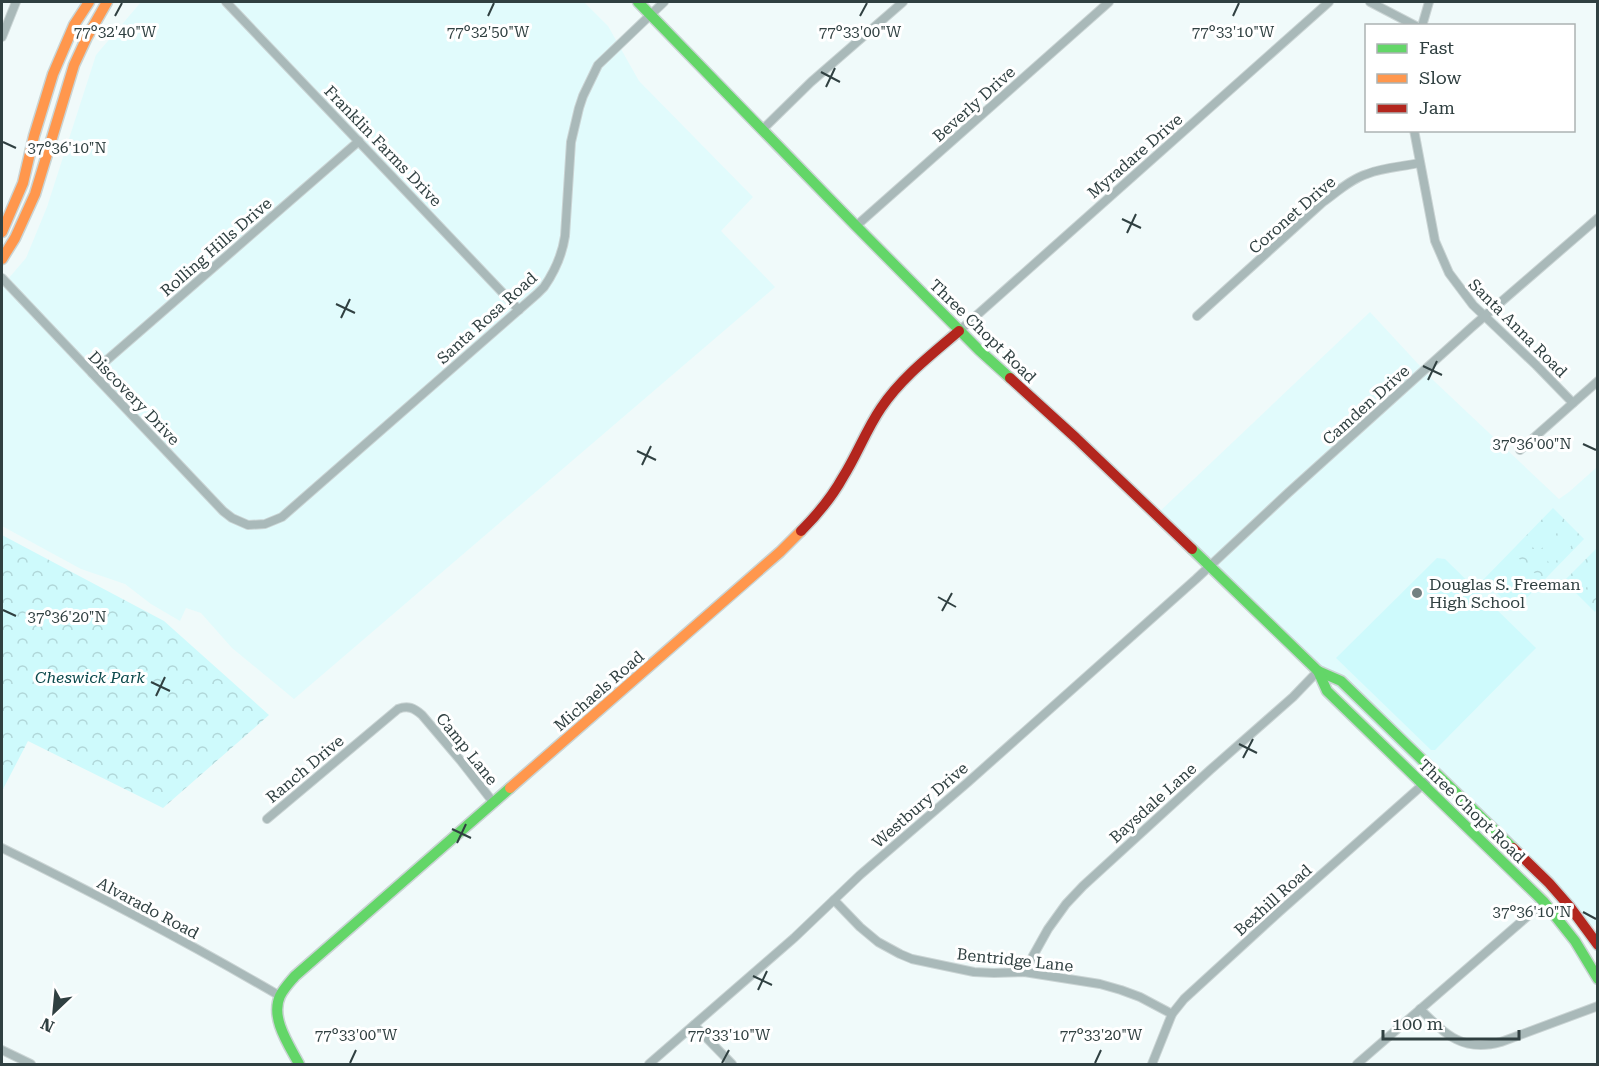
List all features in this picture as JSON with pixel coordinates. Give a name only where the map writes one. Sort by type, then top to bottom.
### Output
[{"type":"main road","points":[[2,231],[23,183],[34,136],[56,66],[74,25],[89,2]]},
{"type":"main road","points":[[2,259],[23,222],[32,200],[78,55],[107,2]]},
{"type":"main road","name":"Three Chopt Road","points":[[638,2],[959,331],[1011,381],[1076,438],[1318,671],[1341,681],[1554,889],[1597,943]]},
{"type":"main road","name":"Michaels Road","points":[[280,996],[303,967],[756,575],[805,527],[829,499],[864,435],[893,392],[913,370],[959,331]]},
{"type":"main road","name":"Three Chopt Road","points":[[1318,671],[1327,691],[1544,902],[1575,941],[1598,979]]},
{"type":"main road","points":[[280,996],[277,1010],[280,1024],[299,1065]]},
{"type":"street","points":[[2,36],[16,2]]},
{"type":"street","name":"Franklin Farms Drive","points":[[226,2],[519,310]]},
{"type":"street","name":"Santa Rosa Road","points":[[255,525],[265,524],[282,517],[544,287],[553,274],[562,251],[571,142],[583,96],[598,65],[664,2]]},
{"type":"street","points":[[762,130],[811,82],[903,2]]},
{"type":"street","name":"Beverly Drive","points":[[856,226],[1109,2]]},
{"type":"street","name":"Myradare Drive","points":[[959,331],[1329,2]]},
{"type":"street","points":[[1370,2],[1412,24]]},
{"type":"street","points":[[1423,24],[1430,2]]},
{"type":"street","name":"Santa Anna Road","points":[[1414,132],[1435,241],[1455,283],[1485,317],[1573,403]]},
{"type":"street","name":"Rolling Hills Drive","points":[[92,373],[359,141]]},
{"type":"street","name":"Coronet Drive","points":[[1197,316],[1315,210],[1360,176],[1419,163]]},
{"type":"street","name":"Camden Drive","points":[[1210,566],[1288,493],[1598,218]]},
{"type":"street","name":"Discovery Drive","points":[[2,278],[223,511],[240,523],[255,525]]},
{"type":"street","points":[[1520,450],[1598,381]]},
{"type":"street","name":"Westbury Drive","points":[[649,1065],[1210,566]]},
{"type":"street","name":"Baysdale Lane","points":[[1024,972],[1048,929],[1066,904],[1083,886],[1293,697],[1318,671]]},
{"type":"street","name":"Camp Lane","points":[[361,739],[398,709],[406,706],[416,710],[493,802]]},
{"type":"street","name":"Ranch Drive","points":[[267,819],[361,739]]},
{"type":"street","name":"Bexhill Road","points":[[1152,1065],[1172,1014],[1198,985],[1436,773]]},
{"type":"street","name":"Alvarado Road","points":[[2,848],[164,931],[280,996]]},
{"type":"street","name":"Bentridge Lane","points":[[834,900],[860,927],[879,942],[900,954],[974,972],[1024,972],[1100,984],[1121,990],[1172,1014]]},
{"type":"street","points":[[1357,1065],[1544,902]]},
{"type":"street","points":[[1420,1009],[1451,1037],[1470,1044],[1485,1046],[1598,1006]]},
{"type":"street","points":[[694,1025],[732,1065]]},
{"type":"street","points":[[2,1050],[31,1065]]},
{"type":"shaded area","points":[[141,2],[584,2],[608,26],[639,81],[753,197],[721,231],[775,287],[294,699],[232,648],[201,613],[186,608],[180,621],[151,604],[125,584],[81,569],[2,526],[2,286],[26,258],[47,207],[96,55]]},
{"type":"shaded area","name":"Douglas S. Freeman High School","points":[[1370,312],[1433,380],[1559,499],[1597,467],[1598,922],[1584,936],[1560,904],[1542,885],[1156,515]]},
{"type":"green space","points":[[1553,508],[1584,539],[1515,610],[1483,580]]},
{"type":"green space","points":[[1550,518],[1561,529],[1538,552],[1527,542]]},
{"type":"green space","points":[[1564,531],[1575,542],[1552,565],[1541,555]]},
{"type":"green space","name":"Cheswick Park","points":[[2,535],[164,621],[269,715],[163,808],[28,741],[2,791]]},
{"type":"green space","points":[[1597,548],[1597,609],[1595,612],[1564,581]]},
{"type":"green space","points":[[1515,555],[1526,565],[1504,588],[1493,578]]},
{"type":"green space","points":[[1595,556],[1597,576],[1584,590],[1573,580]]},
{"type":"green space","points":[[1437,558],[1445,559],[1536,648],[1435,750],[1431,750],[1336,658]]},
{"type":"green space","points":[[1529,568],[1540,578],[1518,602],[1507,591]]},
{"type":"traffic: fast","points":[[638,2],[856,226],[979,350],[1010,378]]},
{"type":"traffic: fast","points":[[1192,549],[1318,671],[1341,681],[1513,848]]},
{"type":"traffic: fast","points":[[1318,671],[1327,691],[1544,902],[1575,941],[1598,979]]},
{"type":"traffic: fast","points":[[299,1064],[282,1031],[277,1013],[280,996],[285,988],[295,976],[510,788]]},
{"type":"traffic: slow","points":[[2,232],[23,183],[34,136],[53,74],[74,25],[89,2]]},
{"type":"traffic: slow","points":[[2,259],[15,238],[35,194],[74,65],[107,2]]},
{"type":"traffic: slow","points":[[510,788],[780,552],[801,531]]},
{"type":"traffic: jam","points":[[801,531],[834,492],[889,397],[917,367],[959,331]]},
{"type":"traffic: jam","points":[[1010,378],[1192,549]]},
{"type":"traffic: jam","points":[[1513,848],[1549,883],[1598,945]]},
{"type":"place","name":"Douglas S. Freeman High School","points":[[1417,593]]}]
